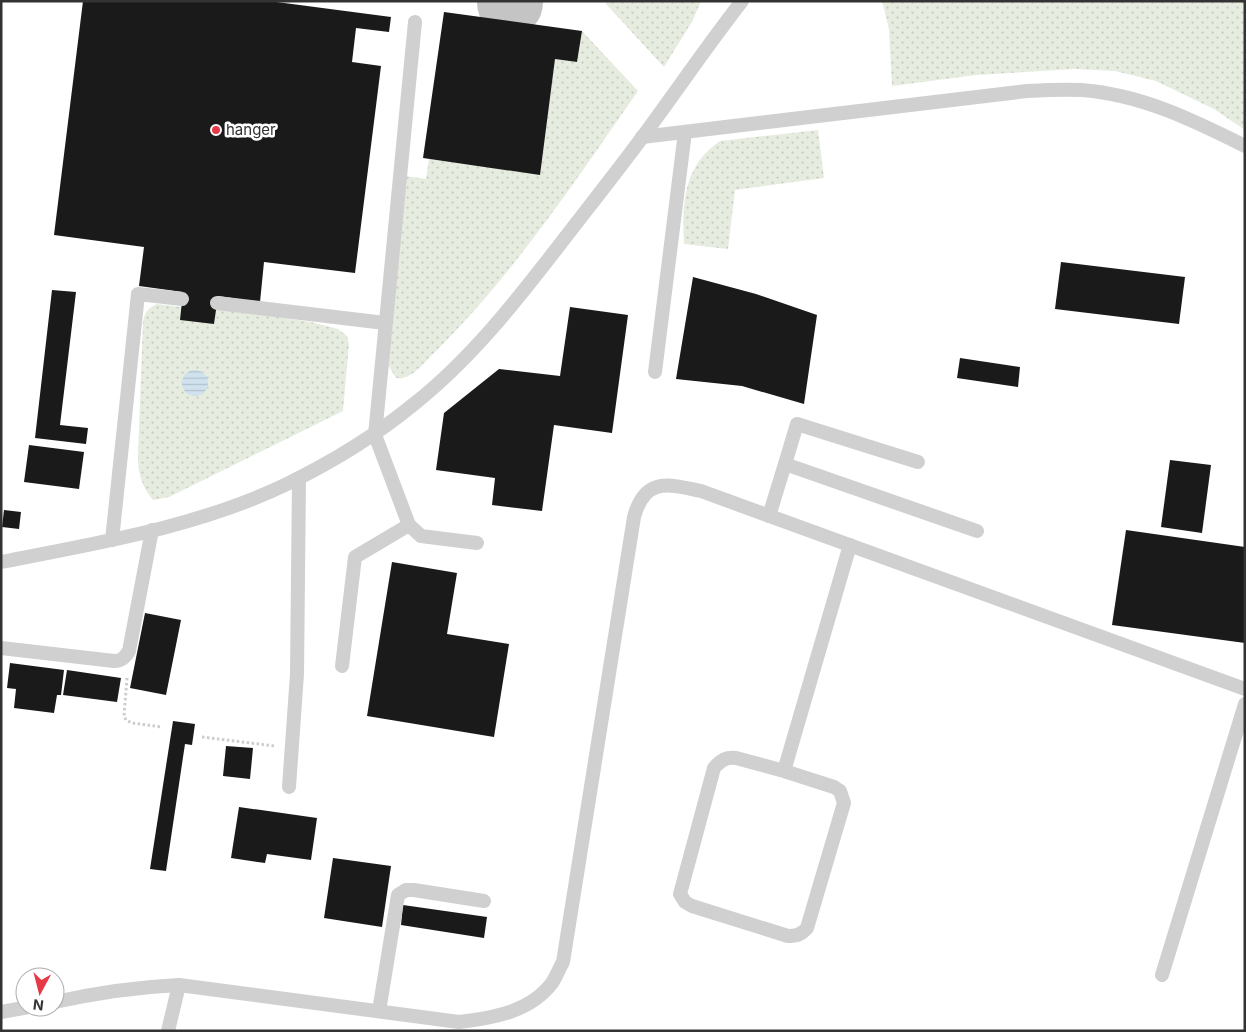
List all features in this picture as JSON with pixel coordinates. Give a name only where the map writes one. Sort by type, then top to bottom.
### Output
[{"type":"lane","points":[[1,562],[112,540],[216,512],[286,485],[334,460],[374,435],[416,403],[469,353],[517,300],[642,137],[742,1]]},
{"type":"lane","points":[[416,22],[374,435],[409,525],[422,536],[477,543]]},
{"type":"lane","points":[[642,137],[1027,90],[1082,90],[1125,97],[1169,110],[1245,146]]},
{"type":"lane","points":[[655,372],[685,132]]},
{"type":"lane","points":[[112,540],[138,294],[182,299]]},
{"type":"lane","points":[[217,303],[386,323]]},
{"type":"lane","points":[[769,516],[797,424],[918,462]]},
{"type":"lane","points":[[785,464],[976,532]]},
{"type":"lane","points":[[289,787],[297,674],[299,478]]},
{"type":"lane","points":[[65,1000],[144,987],[179,986],[459,1022],[490,1018],[517,1009],[538,997],[552,982],[563,962],[634,517],[638,502],[647,492],[658,486],[672,485],[701,491],[1245,689]]},
{"type":"lane","points":[[342,666],[355,557],[409,525]]},
{"type":"lane","points":[[1,648],[114,661],[120,661],[126,657],[129,651],[152,530]]},
{"type":"lane","points":[[784,771],[850,545]]},
{"type":"lane","points":[[1162,975],[1245,704]]},
{"type":"lane","points":[[736,758],[784,771],[834,787],[840,791],[844,803],[807,928],[803,933],[796,936],[788,936],[692,906],[685,902],[680,894],[714,768],[720,761],[736,758]]},
{"type":"lane","points":[[379,1011],[398,895],[406,890],[414,890],[484,901]]},
{"type":"lane","points":[[168,1031],[179,986]]},
{"type":"lane","points":[[1,1012],[15,1010]]},
{"type":"path","points":[[126,657],[128,671],[124,711],[126,720],[132,723],[162,727]]},
{"type":"path","points":[[202,737],[293,749]]},
{"type":"shaded area","points":[[606,1],[701,1],[693,20],[664,67],[606,4]]},
{"type":"shaded area","points":[[882,1],[1245,1],[1245,130],[1214,109],[1156,81],[1115,71],[1074,69],[976,75],[892,86],[889,29]]},
{"type":"shaded area","points":[[582,31],[638,91],[567,193],[491,291],[464,322],[416,371],[408,376],[396,378],[387,363],[405,176],[426,179],[429,159],[539,174],[555,59],[577,62]]},
{"type":"shaded area","points":[[818,130],[824,178],[735,190],[728,249],[684,244],[684,215],[687,187],[698,162],[708,151],[720,141]]},
{"type":"shaded area","points":[[157,304],[181,307],[214,324],[216,308],[311,322],[338,329],[347,336],[349,344],[343,411],[169,497],[153,500],[141,480],[138,456],[143,322],[147,311]]},
{"type":"water","points":[[195,370],[205,373],[208,383],[205,393],[195,396],[185,393],[182,383],[185,373]]},
{"type":"building","name":"hanger","points":[[83,1],[269,1],[391,17],[389,32],[356,28],[352,62],[381,66],[355,273],[264,262],[260,302],[218,296],[214,324],[180,320],[183,292],[139,286],[144,247],[54,235]]},
{"type":"building","points":[[444,12],[582,31],[577,62],[555,59],[540,175],[423,158]]},
{"type":"building","points":[[1061,262],[1185,277],[1179,324],[1055,309]]},
{"type":"building","points":[[693,277],[756,294],[817,315],[804,404],[742,386],[676,379]]},
{"type":"building","points":[[52,290],[76,292],[60,425],[88,428],[86,444],[35,438]]},
{"type":"building","points":[[570,307],[628,315],[612,433],[554,425],[542,511],[492,505],[495,478],[436,470],[444,413],[499,369],[560,376]]},
{"type":"building","points":[[960,358],[1020,367],[1018,387],[957,378]]},
{"type":"building","points":[[29,445],[84,452],[79,489],[24,482]]},
{"type":"building","points":[[1170,460],[1211,465],[1202,533],[1161,527]]},
{"type":"building","points":[[4,510],[21,512],[19,529],[2,527]]},
{"type":"building","points":[[1126,530],[1245,547],[1245,643],[1112,625]]},
{"type":"building","points":[[392,562],[457,573],[447,634],[509,644],[494,737],[367,716]]},
{"type":"building","points":[[145,613],[181,620],[166,695],[130,688]]},
{"type":"building","points":[[10,663],[64,670],[61,695],[57,695],[54,713],[14,708],[16,689],[7,688]]},
{"type":"building","points":[[67,670],[121,678],[117,702],[63,695]]},
{"type":"building","points":[[173,721],[195,724],[192,745],[185,744],[166,871],[150,869]]},
{"type":"building","points":[[226,746],[253,748],[250,779],[223,776]]},
{"type":"building","points":[[239,807],[317,818],[311,860],[267,854],[265,863],[231,858]]},
{"type":"building","points":[[333,858],[391,866],[382,927],[324,918]]},
{"type":"building","points":[[403,905],[487,917],[484,938],[401,925]]},
{"type":"place","name":"hanger","points":[[216,130]]}]
